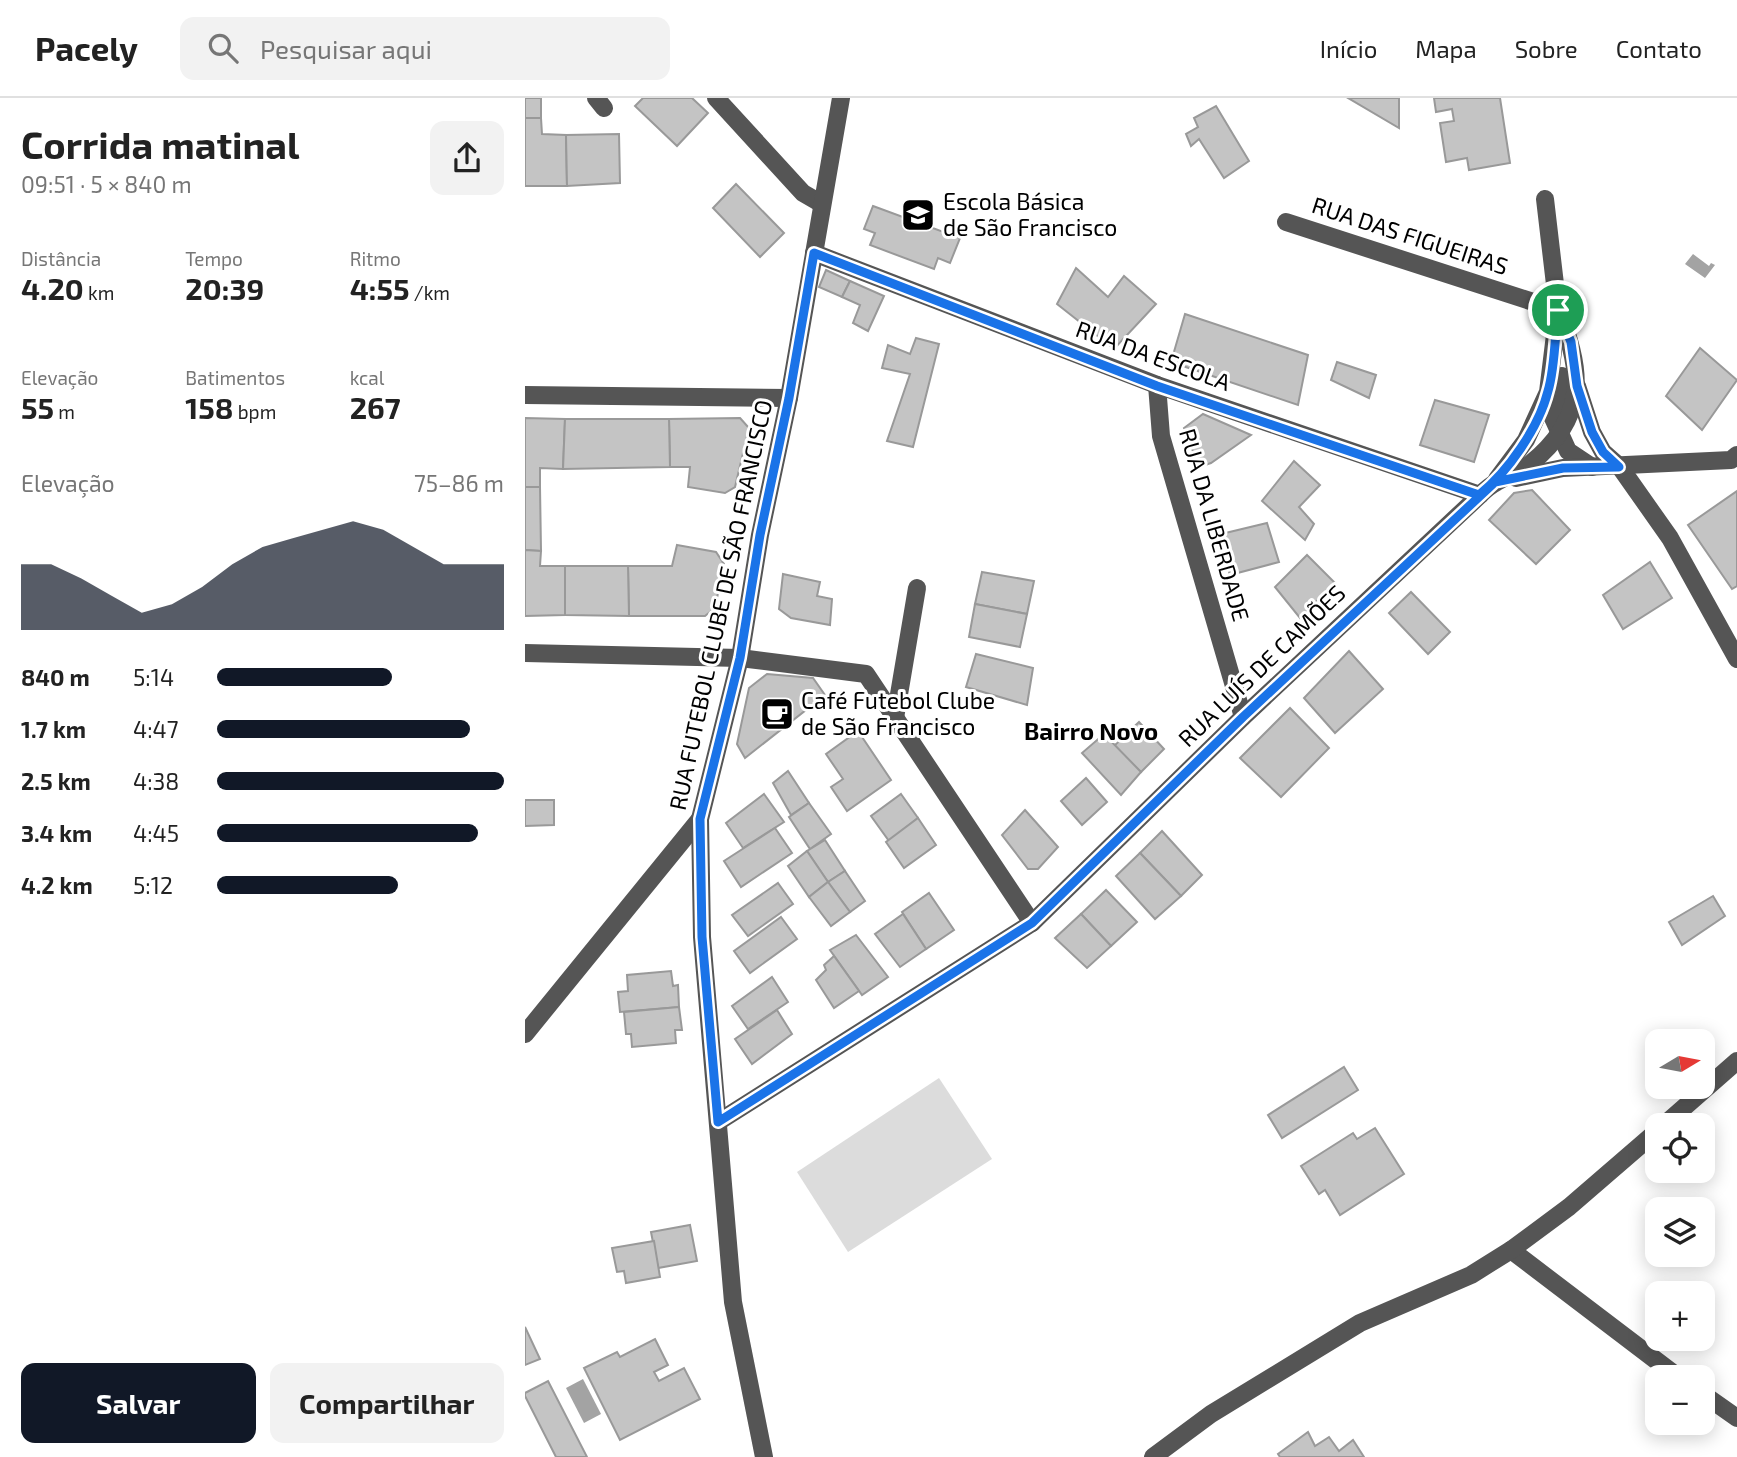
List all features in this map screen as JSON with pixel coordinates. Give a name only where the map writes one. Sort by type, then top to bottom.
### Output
[{"type":"street","points":[[716,98],[803,193],[822,204]]},
{"type":"street","name":"RUA FUTEBOL CLUBE DE SÃO FRANCISCO","points":[[765,1457],[733,1302],[702,937],[700,819],[740,658],[760,535],[789,398],[841,98]]},
{"type":"street","points":[[1495,482],[1526,440],[1548,391],[1558,310],[1545,199]]},
{"type":"street","name":"RUA DAS FIGUEIRAS","points":[[1286,222],[1558,310]]},
{"type":"street","name":"RUA DA ESCOLA","points":[[814,253],[1157,386],[1479,495]]},
{"type":"street","points":[[1558,310],[1571,342],[1577,386],[1592,432],[1603,452],[1619,467],[1670,538],[1737,659]]},
{"type":"street","points":[[1552,357],[1562,375],[1553,418],[1568,452],[1591,467]]},
{"type":"street","name":"RUA DA LIBERDADE","points":[[1157,386],[1161,436],[1243,717]]},
{"type":"street","points":[[1495,482],[1529,465],[1559,434],[1568,422],[1577,386]]},
{"type":"street","points":[[525,395],[789,398]]},
{"type":"street","points":[[1526,440],[1559,434],[1597,440]]},
{"type":"street","points":[[1495,482],[1563,468],[1735,460]]},
{"type":"street","name":"RUA LUÍS DE CAMÕES","points":[[718,1122],[1032,923],[1243,717],[1495,482]]},
{"type":"street","points":[[895,718],[917,588]]},
{"type":"street","points":[[525,653],[740,658],[866,674],[1032,923]]},
{"type":"street","points":[[525,1034],[700,819]]},
{"type":"street","points":[[1678,1113],[1737,1061]]},
{"type":"street","points":[[1153,1457],[1211,1415],[1360,1323],[1471,1275],[1511,1250],[1569,1206],[1645,1141]]},
{"type":"street","points":[[1511,1250],[1662,1365]]},
{"type":"street","points":[[1715,1402],[1737,1418]]},
{"type":"shaded area","points":[[1693,254],[1709,266],[1711,263],[1715,265],[1705,278],[1685,264]]},
{"type":"shaded area","points":[[939,1078],[992,1159],[848,1252],[797,1172]]},
{"type":"shaded area","points":[[583,1379],[601,1414],[584,1423],[566,1388]]},
{"type":"building","points":[[525,98],[541,98],[541,118],[525,118]]},
{"type":"building","points":[[643,98],[692,98],[708,113],[677,146],[635,106]]},
{"type":"building","points":[[1348,98],[1399,98],[1399,128]]},
{"type":"building","points":[[1434,98],[1500,98],[1510,163],[1469,170],[1467,158],[1446,162],[1440,123],[1454,121],[1452,109],[1436,112]]},
{"type":"building","points":[[1216,106],[1249,161],[1224,178],[1199,139],[1191,146],[1186,134],[1198,127],[1194,118]]},
{"type":"building","points":[[525,118],[541,118],[542,134],[566,135],[567,186],[525,186]]},
{"type":"building","points":[[619,134],[620,183],[567,186],[566,135]]},
{"type":"building","points":[[736,184],[784,233],[760,257],[713,208]]},
{"type":"building","points":[[873,206],[960,238],[950,263],[938,258],[934,269],[870,245],[875,233],[864,229]]},
{"type":"building","points":[[1076,268],[1108,297],[1124,276],[1156,304],[1114,349],[1057,304]]},
{"type":"building","points":[[826,270],[850,281],[842,297],[819,287]]},
{"type":"building","points":[[850,281],[884,296],[868,331],[853,323],[860,305],[842,297]]},
{"type":"building","points":[[1185,314],[1308,355],[1298,405],[1171,362]]},
{"type":"building","points":[[916,338],[939,344],[913,447],[887,441],[910,374],[882,368],[888,345],[910,354]]},
{"type":"building","points":[[1700,348],[1737,380],[1702,430],[1666,396]]},
{"type":"building","points":[[1337,362],[1376,375],[1369,398],[1331,380]]},
{"type":"building","points":[[1435,400],[1489,415],[1474,462],[1420,445]]},
{"type":"building","points":[[1203,414],[1251,435],[1211,463],[1199,467],[1184,428]]},
{"type":"building","points":[[525,418],[565,419],[563,469],[540,468],[540,487],[525,487]]},
{"type":"building","points":[[740,418],[749,428],[735,487],[725,493],[688,487],[690,467],[670,467],[669,419]]},
{"type":"building","points":[[565,419],[669,419],[670,467],[563,469]]},
{"type":"building","points":[[1294,461],[1320,485],[1299,507],[1314,524],[1305,540],[1262,501]]},
{"type":"building","points":[[525,487],[540,487],[541,551],[525,550]]},
{"type":"building","points":[[1532,490],[1570,530],[1536,564],[1489,520],[1514,493]]},
{"type":"building","points":[[1737,491],[1737,586],[1732,589],[1688,525]]},
{"type":"building","points":[[1267,523],[1279,562],[1230,575],[1217,535]]},
{"type":"building","points":[[677,545],[716,552],[724,564],[715,608],[705,616],[629,616],[628,566],[672,566]]},
{"type":"building","points":[[525,550],[541,551],[540,566],[565,566],[565,615],[525,616]]},
{"type":"building","points":[[1307,555],[1335,583],[1300,618],[1275,587]]},
{"type":"building","points":[[1650,562],[1672,598],[1623,629],[1603,595]]},
{"type":"building","points":[[565,566],[628,566],[629,616],[565,615]]},
{"type":"building","points":[[982,572],[1034,581],[1027,614],[975,604]]},
{"type":"building","points":[[783,574],[820,582],[817,596],[832,599],[830,625],[791,618],[779,609]]},
{"type":"building","points":[[1411,592],[1450,632],[1428,654],[1389,613]]},
{"type":"building","points":[[975,604],[1027,614],[1020,647],[969,637]]},
{"type":"building","points":[[1349,651],[1383,689],[1335,733],[1304,698]]},
{"type":"building","points":[[976,654],[1033,668],[1027,705],[966,687]]},
{"type":"building","points":[[767,674],[813,678],[825,695],[745,758],[737,744],[749,688]]},
{"type":"building","points":[[1290,708],[1329,748],[1281,797],[1240,758]]},
{"type":"building","points":[[1139,722],[1164,749],[1141,772],[1114,746]]},
{"type":"building","points":[[858,731],[891,780],[847,811],[831,787],[843,779],[826,754]]},
{"type":"building","points":[[1104,734],[1141,772],[1121,795],[1082,753]]},
{"type":"building","points":[[788,771],[809,803],[791,815],[773,783]]},
{"type":"building","points":[[1086,778],[1107,802],[1082,825],[1061,801]]},
{"type":"building","points":[[764,794],[784,822],[743,848],[726,823]]},
{"type":"building","points":[[901,794],[918,818],[889,841],[871,816]]},
{"type":"building","points":[[525,800],[554,800],[554,825],[525,826]]},
{"type":"building","points":[[809,803],[831,834],[810,849],[789,817]]},
{"type":"building","points":[[1025,810],[1058,847],[1038,869],[1028,869],[1002,835]]},
{"type":"building","points":[[918,818],[936,845],[904,868],[886,842]]},
{"type":"building","points":[[775,828],[792,853],[741,887],[724,861]]},
{"type":"building","points":[[1162,831],[1202,875],[1181,896],[1140,853]]},
{"type":"building","points":[[825,840],[845,871],[828,882],[807,851]]},
{"type":"building","points":[[807,851],[828,882],[809,897],[788,866]]},
{"type":"building","points":[[1140,853],[1181,896],[1155,919],[1116,876]]},
{"type":"building","points":[[845,871],[865,901],[850,912],[828,882]]},
{"type":"building","points":[[828,882],[850,912],[831,926],[809,897]]},
{"type":"building","points":[[778,883],[793,904],[748,936],[732,915]]},
{"type":"building","points":[[1106,890],[1137,922],[1111,946],[1081,914]]},
{"type":"building","points":[[929,893],[954,930],[926,949],[902,912]]},
{"type":"building","points":[[1713,896],[1725,916],[1682,945],[1669,922]]},
{"type":"building","points":[[903,914],[926,949],[900,967],[875,934]]},
{"type":"building","points":[[1081,914],[1111,946],[1087,968],[1055,938]]},
{"type":"building","points":[[781,917],[797,939],[750,973],[734,951]]},
{"type":"building","points":[[856,935],[888,977],[862,995],[830,950]]},
{"type":"building","points":[[834,956],[859,991],[834,1008],[816,980],[826,970],[824,965]]},
{"type":"building","points":[[671,971],[673,986],[678,985],[679,1007],[620,1012],[618,992],[628,991],[627,975]]},
{"type":"building","points":[[772,977],[788,1002],[748,1029],[732,1006]]},
{"type":"building","points":[[679,1007],[682,1030],[675,1030],[676,1043],[632,1047],[631,1034],[626,1034],[624,1012]]},
{"type":"building","points":[[777,1010],[792,1034],[752,1064],[735,1039]]},
{"type":"building","points":[[1344,1067],[1358,1090],[1282,1138],[1268,1115]]},
{"type":"building","points":[[1375,1128],[1404,1174],[1340,1215],[1325,1190],[1319,1194],[1301,1166],[1353,1133],[1357,1139]]},
{"type":"building","points":[[690,1225],[697,1261],[658,1268],[651,1232]]},
{"type":"building","points":[[654,1241],[660,1277],[626,1283],[624,1271],[617,1272],[612,1248]]},
{"type":"building","points":[[525,1327],[540,1359],[525,1365]]},
{"type":"building","points":[[655,1339],[668,1365],[654,1372],[659,1381],[684,1368],[700,1399],[620,1440],[584,1368],[617,1352],[620,1357]]},
{"type":"building","points":[[548,1381],[587,1457],[556,1457],[525,1396],[525,1393]]},
{"type":"building","points":[[1308,1432],[1315,1446],[1329,1437],[1339,1451],[1353,1440],[1364,1457],[1280,1457],[1278,1454]]},
{"type":"place","name":"Escola Básica de São Francisco","points":[[918,215]]},
{"type":"place","name":"Café Futebol Clube de São Francisco","points":[[777,714]]},
{"type":"district","name":"Bairro Novo","points":[[1091,732]]},
{"type":"route","points":[[1558,310],[1548,391],[1526,440],[1495,482],[1479,495],[1157,386],[814,253],[789,398],[760,535],[740,658],[700,819],[702,937],[718,1122],[1032,923],[1243,717],[1495,482],[1563,468],[1619,467],[1603,452],[1592,432],[1577,386],[1571,342],[1558,310]]}]
